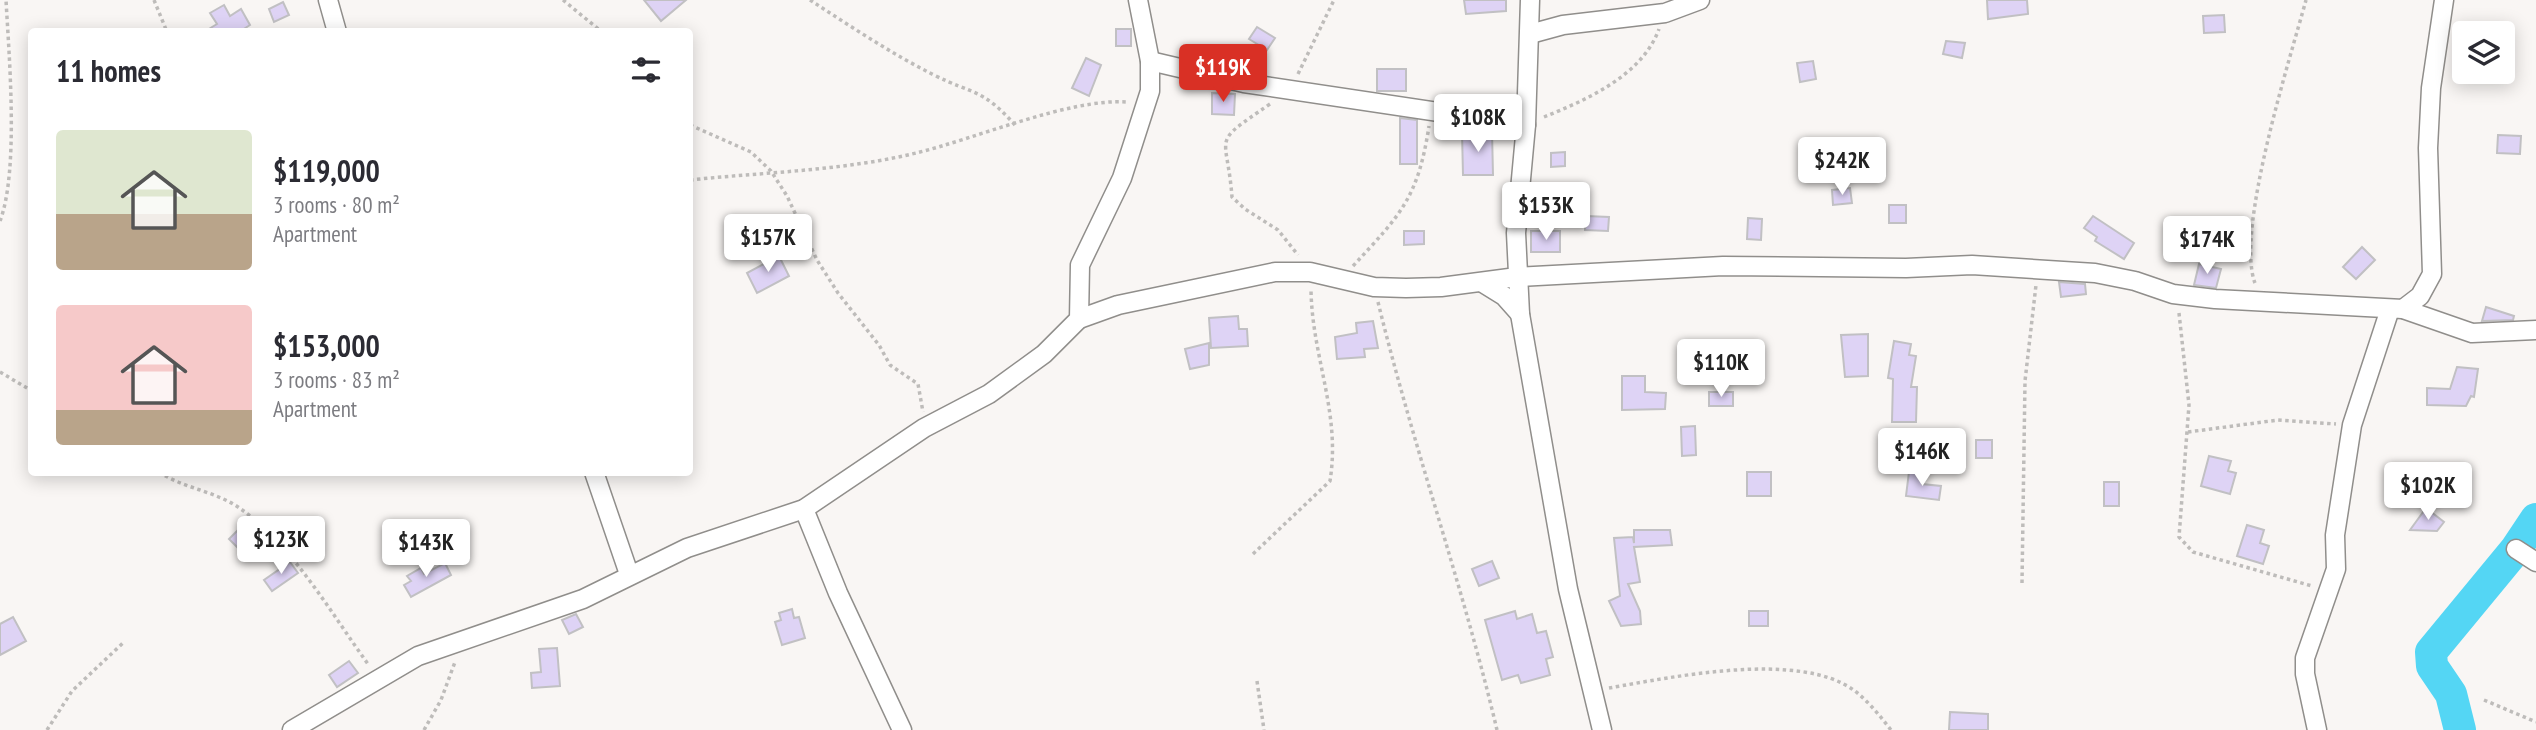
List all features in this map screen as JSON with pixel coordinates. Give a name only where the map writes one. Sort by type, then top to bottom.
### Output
[{"type":"street","points":[[327,0],[336,28]]},
{"type":"street","points":[[1079,319],[1080,265],[1122,178],[1147,104],[1150,61],[1138,0]]},
{"type":"street","points":[[1530,0],[1526,125],[1516,233],[1520,314],[1569,589],[1602,730]]},
{"type":"street","points":[[1530,34],[1563,25],[1665,13],[1700,0]]},
{"type":"street","points":[[2317,730],[2305,674],[2305,658],[2336,569],[2335,535],[2352,425],[2396,309],[2420,296],[2432,274],[2428,148],[2431,88],[2444,0]]},
{"type":"street","points":[[1150,61],[1200,75],[1526,125]]},
{"type":"street","points":[[292,730],[418,656],[583,599],[629,574],[687,548],[804,509],[924,428],[989,394],[1044,354],[1079,319],[1118,305],[1249,275],[1310,272],[1374,286],[1441,287],[1517,277],[1723,266],[1906,268],[1972,265],[2095,273],[2135,281],[2173,294],[2396,309],[2472,333],[2536,330]]},
{"type":"street","points":[[1483,283],[1504,296],[1520,314]]},
{"type":"street","points":[[595,476],[629,574]]},
{"type":"street","points":[[804,509],[838,593],[902,730]]},
{"type":"street","points":[[2516,549],[2536,562]]},
{"type":"path","points":[[0,221],[8,168],[10,114],[6,0]]},
{"type":"path","points":[[154,0],[165,28]]},
{"type":"path","points":[[564,0],[597,28]]},
{"type":"path","points":[[810,0],[935,75],[995,102],[1015,125]]},
{"type":"path","points":[[1253,554],[1330,481],[1333,435],[1328,390],[1314,337],[1310,272],[1278,230],[1245,209],[1232,197],[1223,145],[1229,133],[1291,89],[1334,0]]},
{"type":"path","points":[[2261,301],[2252,275],[2249,242],[2264,164],[2306,0]]},
{"type":"path","points":[[1526,125],[1594,97],[1628,70],[1655,42],[1665,13]]},
{"type":"path","points":[[693,180],[771,171],[847,167],[914,154],[1104,103],[1147,104]]},
{"type":"path","points":[[1342,278],[1391,225],[1414,191],[1423,164],[1432,112]]},
{"type":"path","points":[[693,126],[751,152],[771,171],[788,196],[817,260],[838,293],[880,345],[890,365],[918,384],[924,428]]},
{"type":"path","points":[[2022,583],[2025,381],[2038,269]]},
{"type":"path","points":[[1374,286],[1397,379],[1433,495],[1497,730]]},
{"type":"path","points":[[2173,294],[2179,309],[2189,405],[2179,520],[2179,537],[2183,545],[2193,552],[2329,591]]},
{"type":"path","points":[[0,372],[28,389]]},
{"type":"path","points":[[2188,432],[2278,420],[2352,425]]},
{"type":"path","points":[[168,476],[236,505],[263,527],[285,551],[379,679]]},
{"type":"path","points":[[424,730],[441,700],[463,639]]},
{"type":"path","points":[[47,730],[72,691],[124,642]]},
{"type":"path","points":[[1593,691],[1681,676],[1795,670],[1854,690],[1891,730]]},
{"type":"path","points":[[1257,681],[1264,730]]},
{"type":"path","points":[[2484,700],[2536,722]]},
{"type":"building","points":[[644,0],[686,0],[661,21]]},
{"type":"building","points":[[1464,0],[1506,0],[1506,11],[1466,14]]},
{"type":"building","points":[[1987,0],[2027,0],[2028,14],[1988,19]]},
{"type":"building","points":[[283,2],[289,15],[274,22],[269,9]]},
{"type":"building","points":[[224,5],[230,16],[241,9],[250,25],[245,28],[210,28],[217,24],[210,13]]},
{"type":"building","points":[[2224,15],[2225,32],[2204,33],[2203,16]]},
{"type":"building","points":[[1257,27],[1275,38],[1267,50],[1249,39]]},
{"type":"building","points":[[1116,29],[1131,29],[1131,46],[1116,46]]},
{"type":"building","points":[[1946,41],[1965,43],[1962,58],[1943,54]]},
{"type":"building","points":[[1086,58],[1101,65],[1089,96],[1072,88]]},
{"type":"building","points":[[1813,61],[1816,79],[1800,82],[1797,63]]},
{"type":"building","points":[[1377,69],[1406,69],[1406,91],[1377,91]]},
{"type":"building","points":[[1212,93],[1235,94],[1234,115],[1212,114]]},
{"type":"building","points":[[1400,118],[1417,120],[1417,164],[1400,164]]},
{"type":"building","points":[[1462,132],[1492,132],[1493,175],[1463,175]]},
{"type":"building","points":[[2498,135],[2521,136],[2520,154],[2497,153]]},
{"type":"building","points":[[1565,152],[1565,166],[1551,167],[1551,153]]},
{"type":"building","points":[[1850,188],[1852,203],[1833,205],[1832,190]]},
{"type":"building","points":[[1889,205],[1906,205],[1906,223],[1889,223]]},
{"type":"building","points":[[1586,216],[1609,217],[1608,231],[1585,230]]},
{"type":"building","points":[[2093,216],[2134,243],[2124,259],[2095,241],[2097,237],[2084,228]]},
{"type":"building","points":[[1748,218],[1762,219],[1761,240],[1747,239]]},
{"type":"building","points":[[1404,231],[1424,231],[1424,244],[1404,245]]},
{"type":"building","points":[[1531,231],[1560,231],[1560,252],[1531,252]]},
{"type":"building","points":[[2362,247],[2375,260],[2356,279],[2343,267]]},
{"type":"building","points":[[779,256],[789,276],[757,293],[747,273]]},
{"type":"building","points":[[2199,264],[2221,269],[2216,288],[2194,285]]},
{"type":"building","points":[[2059,282],[2085,284],[2086,294],[2061,297]]},
{"type":"building","points":[[2486,307],[2514,316],[2513,320],[2482,321]]},
{"type":"building","points":[[1238,316],[1239,329],[1247,329],[1248,346],[1211,348],[1209,318]]},
{"type":"building","points":[[1373,321],[1378,348],[1364,349],[1365,357],[1337,359],[1335,337],[1357,333],[1356,323]]},
{"type":"building","points":[[1868,334],[1868,376],[1845,377],[1841,335]]},
{"type":"building","points":[[1894,341],[1911,344],[1909,355],[1916,356],[1911,387],[1917,387],[1916,422],[1892,422],[1893,379],[1888,378]]},
{"type":"building","points":[[1209,343],[1209,365],[1190,369],[1185,349]]},
{"type":"building","points":[[2457,367],[2478,369],[2474,397],[2471,396],[2466,406],[2427,405],[2427,388],[2450,389]]},
{"type":"building","points":[[1622,376],[1645,376],[1645,392],[1666,393],[1665,409],[1622,410]]},
{"type":"building","points":[[1709,392],[1733,392],[1733,406],[1709,406]]},
{"type":"building","points":[[1695,426],[1696,455],[1682,456],[1681,427]]},
{"type":"building","points":[[1976,440],[1992,440],[1992,458],[1976,458]]},
{"type":"building","points":[[2209,456],[2231,461],[2228,471],[2236,473],[2230,494],[2201,486]]},
{"type":"building","points":[[1747,472],[1771,472],[1771,496],[1747,496]]},
{"type":"building","points":[[1909,472],[1923,474],[1922,484],[1941,486],[1939,500],[1906,496]]},
{"type":"building","points":[[2104,482],[2119,482],[2119,506],[2104,506]]},
{"type":"building","points":[[2426,508],[2444,522],[2437,531],[2410,530]]},
{"type":"building","points":[[249,519],[259,529],[239,549],[229,539]]},
{"type":"building","points":[[2247,525],[2264,530],[2260,543],[2269,546],[2263,564],[2237,556]]},
{"type":"building","points":[[1634,530],[1670,530],[1672,545],[1634,547],[1640,582],[1628,584],[1640,611],[1641,624],[1621,626],[1609,601],[1620,596],[1614,538],[1633,537],[1634,543]]},
{"type":"building","points":[[1492,561],[1499,578],[1479,586],[1472,569]]},
{"type":"building","points":[[290,562],[298,573],[272,591],[264,580]]},
{"type":"building","points":[[445,563],[451,575],[411,597],[404,585],[411,581],[407,576],[421,568],[424,574]]},
{"type":"building","points":[[792,609],[794,618],[799,617],[805,638],[782,645],[775,622],[781,620],[779,613]]},
{"type":"building","points":[[1515,611],[1517,619],[1532,614],[1537,633],[1546,631],[1553,657],[1546,659],[1550,675],[1521,683],[1518,675],[1502,680],[1485,620]]},
{"type":"building","points":[[1749,611],[1768,611],[1768,626],[1749,626]]},
{"type":"building","points":[[576,614],[583,627],[569,634],[562,620]]},
{"type":"building","points":[[13,617],[26,641],[0,655],[0,624]]},
{"type":"building","points":[[557,648],[560,686],[532,688],[531,673],[541,672],[539,649]]},
{"type":"building","points":[[349,661],[358,673],[337,687],[329,675]]},
{"type":"building","points":[[1950,712],[1988,714],[1988,730],[1949,730]]},
{"type":"waterway","points":[[2460,730],[2451,694],[2432,666],[2431,652],[2516,549],[2536,519]]}]
